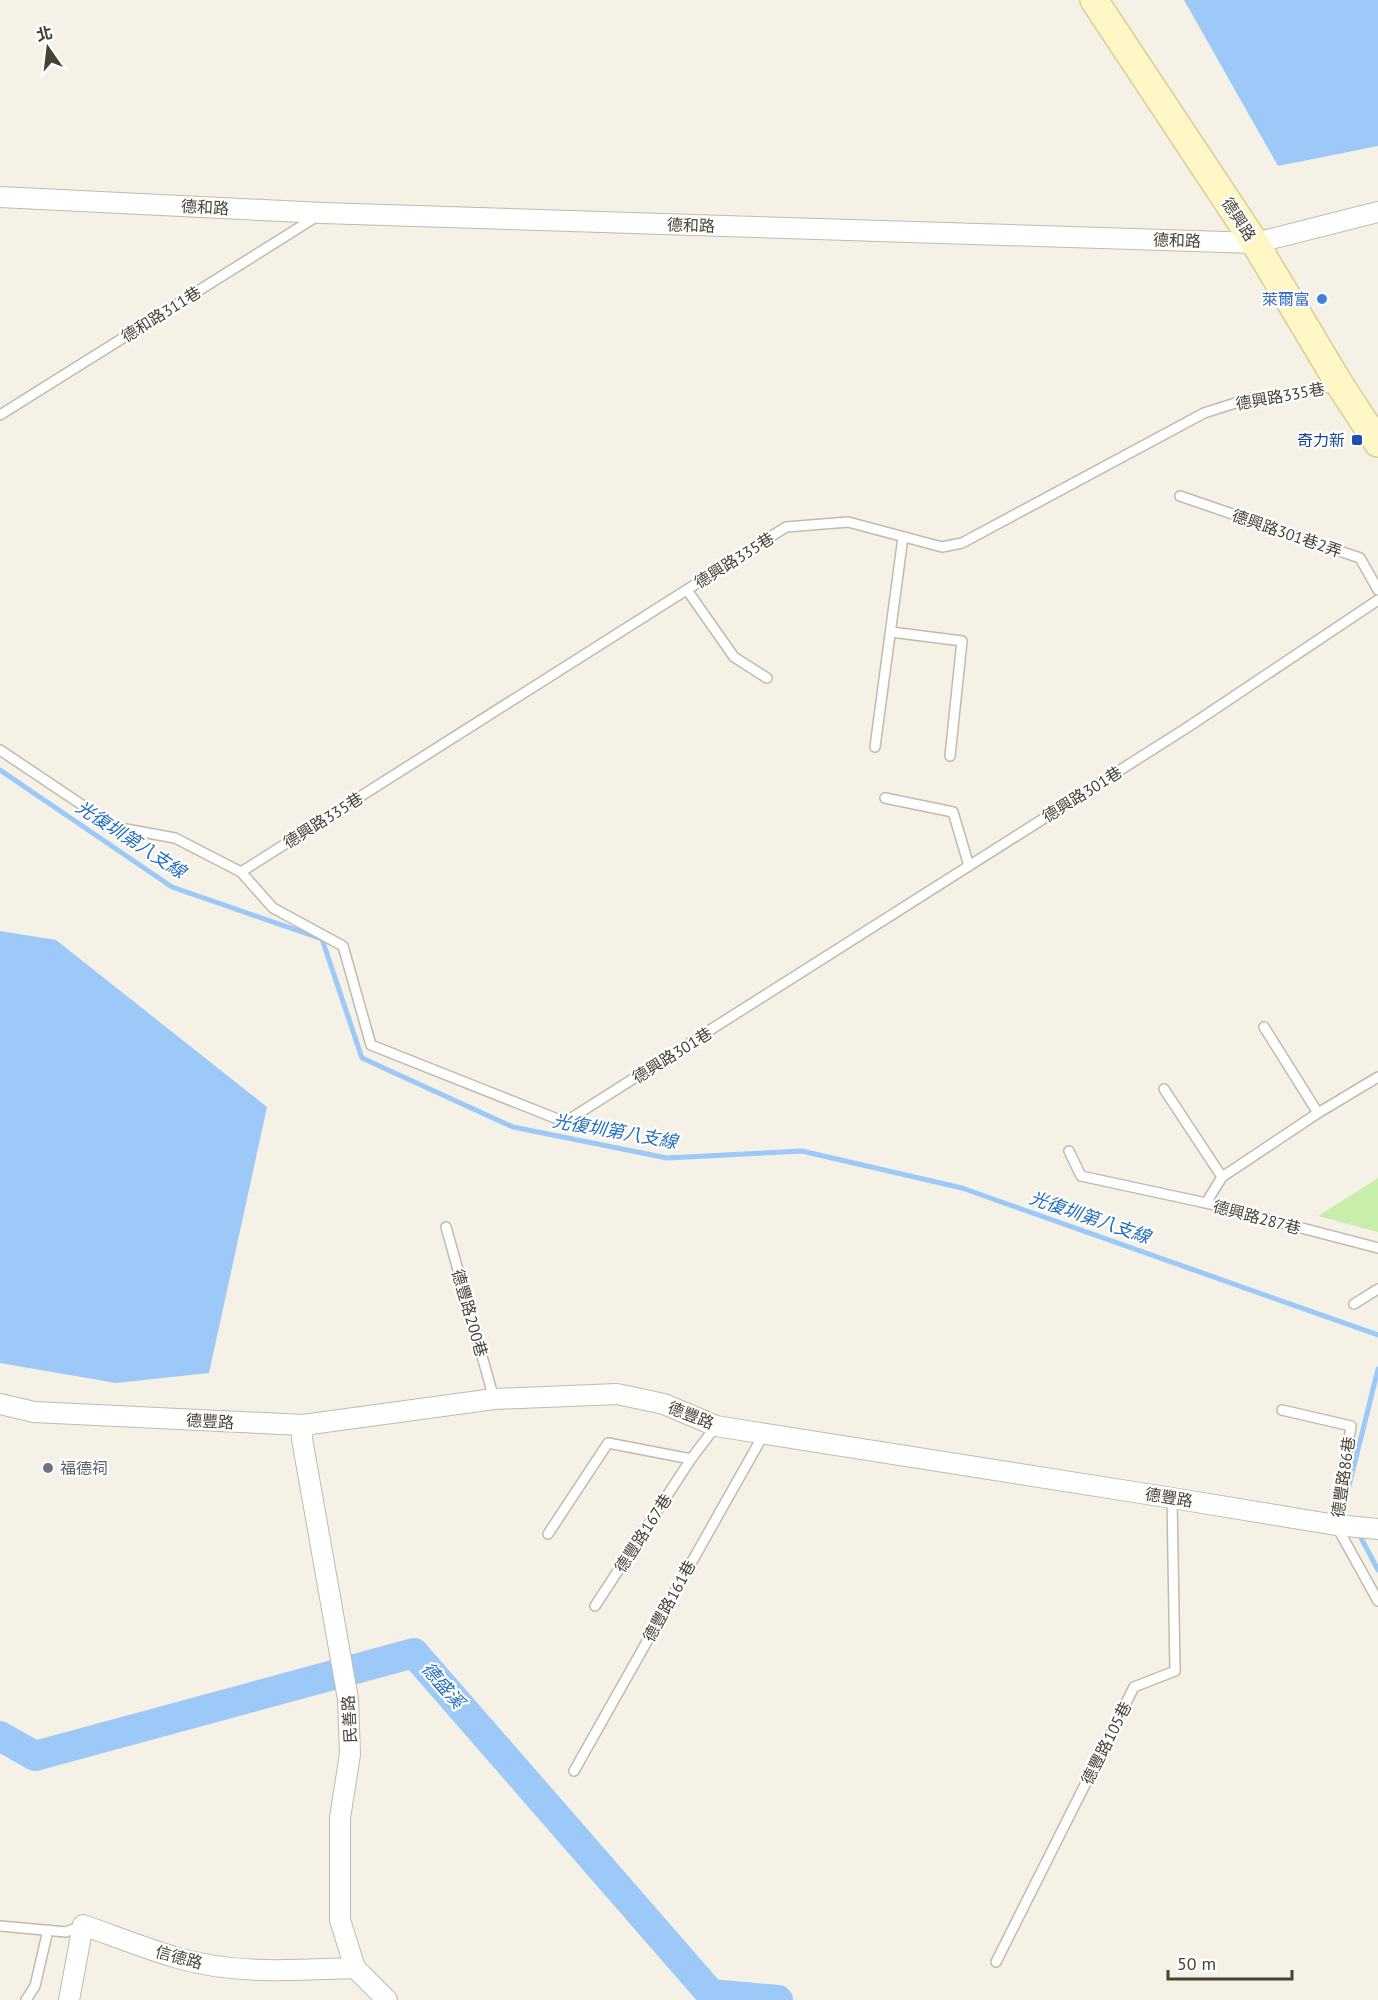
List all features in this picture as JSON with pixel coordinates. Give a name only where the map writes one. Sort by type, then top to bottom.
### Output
[{"type":"main road","name":"德興路","points":[[1094,0],[1255,243],[1340,386],[1378,443]]},
{"type":"street","name":"德和路","points":[[0,197],[322,213],[1255,243],[1378,212]]},
{"type":"street","name":"德豐路","points":[[0,1404],[34,1412],[303,1425],[494,1399],[617,1394],[664,1404],[716,1426],[1172,1497],[1336,1526],[1378,1529]]},
{"type":"street","name":"民善路","points":[[303,1425],[302,1439],[347,1688],[350,1754],[340,1818],[340,1920],[355,1968],[387,2000]]},
{"type":"street","name":"信德路","points":[[83,1925],[178,1959],[220,1967],[272,1971],[355,1968]]},
{"type":"street","points":[[69,2000],[83,1925]]},
{"type":"lane","name":"德和路311巷","points":[[0,415],[322,213]]},
{"type":"lane","name":"德興路335巷","points":[[241,872],[786,527],[848,522],[942,547],[962,543],[1204,413],[1248,399],[1340,386]]},
{"type":"lane","name":"德興路301巷2弄","points":[[1180,496],[1360,558],[1378,590]]},
{"type":"lane","points":[[875,747],[903,537]]},
{"type":"lane","points":[[687,590],[734,657],[767,678]]},
{"type":"lane","name":"德興路301巷","points":[[0,750],[115,827],[175,838],[241,872],[273,908],[343,946],[371,1045],[566,1122],[1188,727],[1378,600]]},
{"type":"lane","points":[[891,632],[962,641],[950,756]]},
{"type":"lane","points":[[885,798],[953,812],[969,866]]},
{"type":"lane","points":[[1264,1027],[1318,1113]]},
{"type":"lane","name":"德興路287巷","points":[[1378,1077],[1318,1113],[1221,1177],[1206,1203],[1378,1248]]},
{"type":"lane","points":[[1164,1089],[1221,1177]]},
{"type":"lane","points":[[1069,1151],[1081,1176],[1206,1203]]},
{"type":"lane","name":"德豐路200巷","points":[[446,1227],[494,1399]]},
{"type":"lane","points":[[1354,1304],[1378,1289]]},
{"type":"lane","name":"德豐路86巷","points":[[1282,1410],[1351,1426],[1336,1526]]},
{"type":"lane","name":"德豐路167巷","points":[[595,1606],[691,1459],[716,1426]]},
{"type":"lane","name":"德豐路161巷","points":[[574,1771],[765,1432]]},
{"type":"lane","points":[[548,1534],[608,1443],[691,1459]]},
{"type":"lane","name":"德豐路105巷","points":[[996,1962],[1134,1687],[1175,1671],[1172,1497]]},
{"type":"lane","points":[[1336,1526],[1378,1601]]},
{"type":"lane","points":[[0,1926],[66,1932],[83,1925]]},
{"type":"lane","points":[[26,2000],[35,1986],[48,1930]]},
{"type":"green space","points":[[1378,1178],[1378,1232],[1318,1216]]},
{"type":"water","points":[[1184,0],[1378,0],[1378,146],[1278,166]]},
{"type":"water","points":[[0,931],[56,940],[267,1107],[209,1373],[116,1383],[0,1363]]},
{"type":"waterway","name":"光復圳第八支線","points":[[0,770],[172,887],[322,939],[362,1058],[513,1127],[667,1158],[802,1151],[962,1188],[1378,1335]]},
{"type":"waterway","name":"光復圳第八支線","points":[[1344,1506],[1378,1369]]},
{"type":"waterway","name":"光復圳第八支線","points":[[1358,1532],[1378,1570]]},
{"type":"waterway","name":"德盛溪","points":[[0,1736],[35,1756],[414,1653],[711,1994],[778,2000]]},
{"type":"place","name":"萊爾富","points":[[1322,299]]},
{"type":"place","name":"奇力新","points":[[1357,440]]},
{"type":"place","name":"福德祠","points":[[48,1468]]}]
